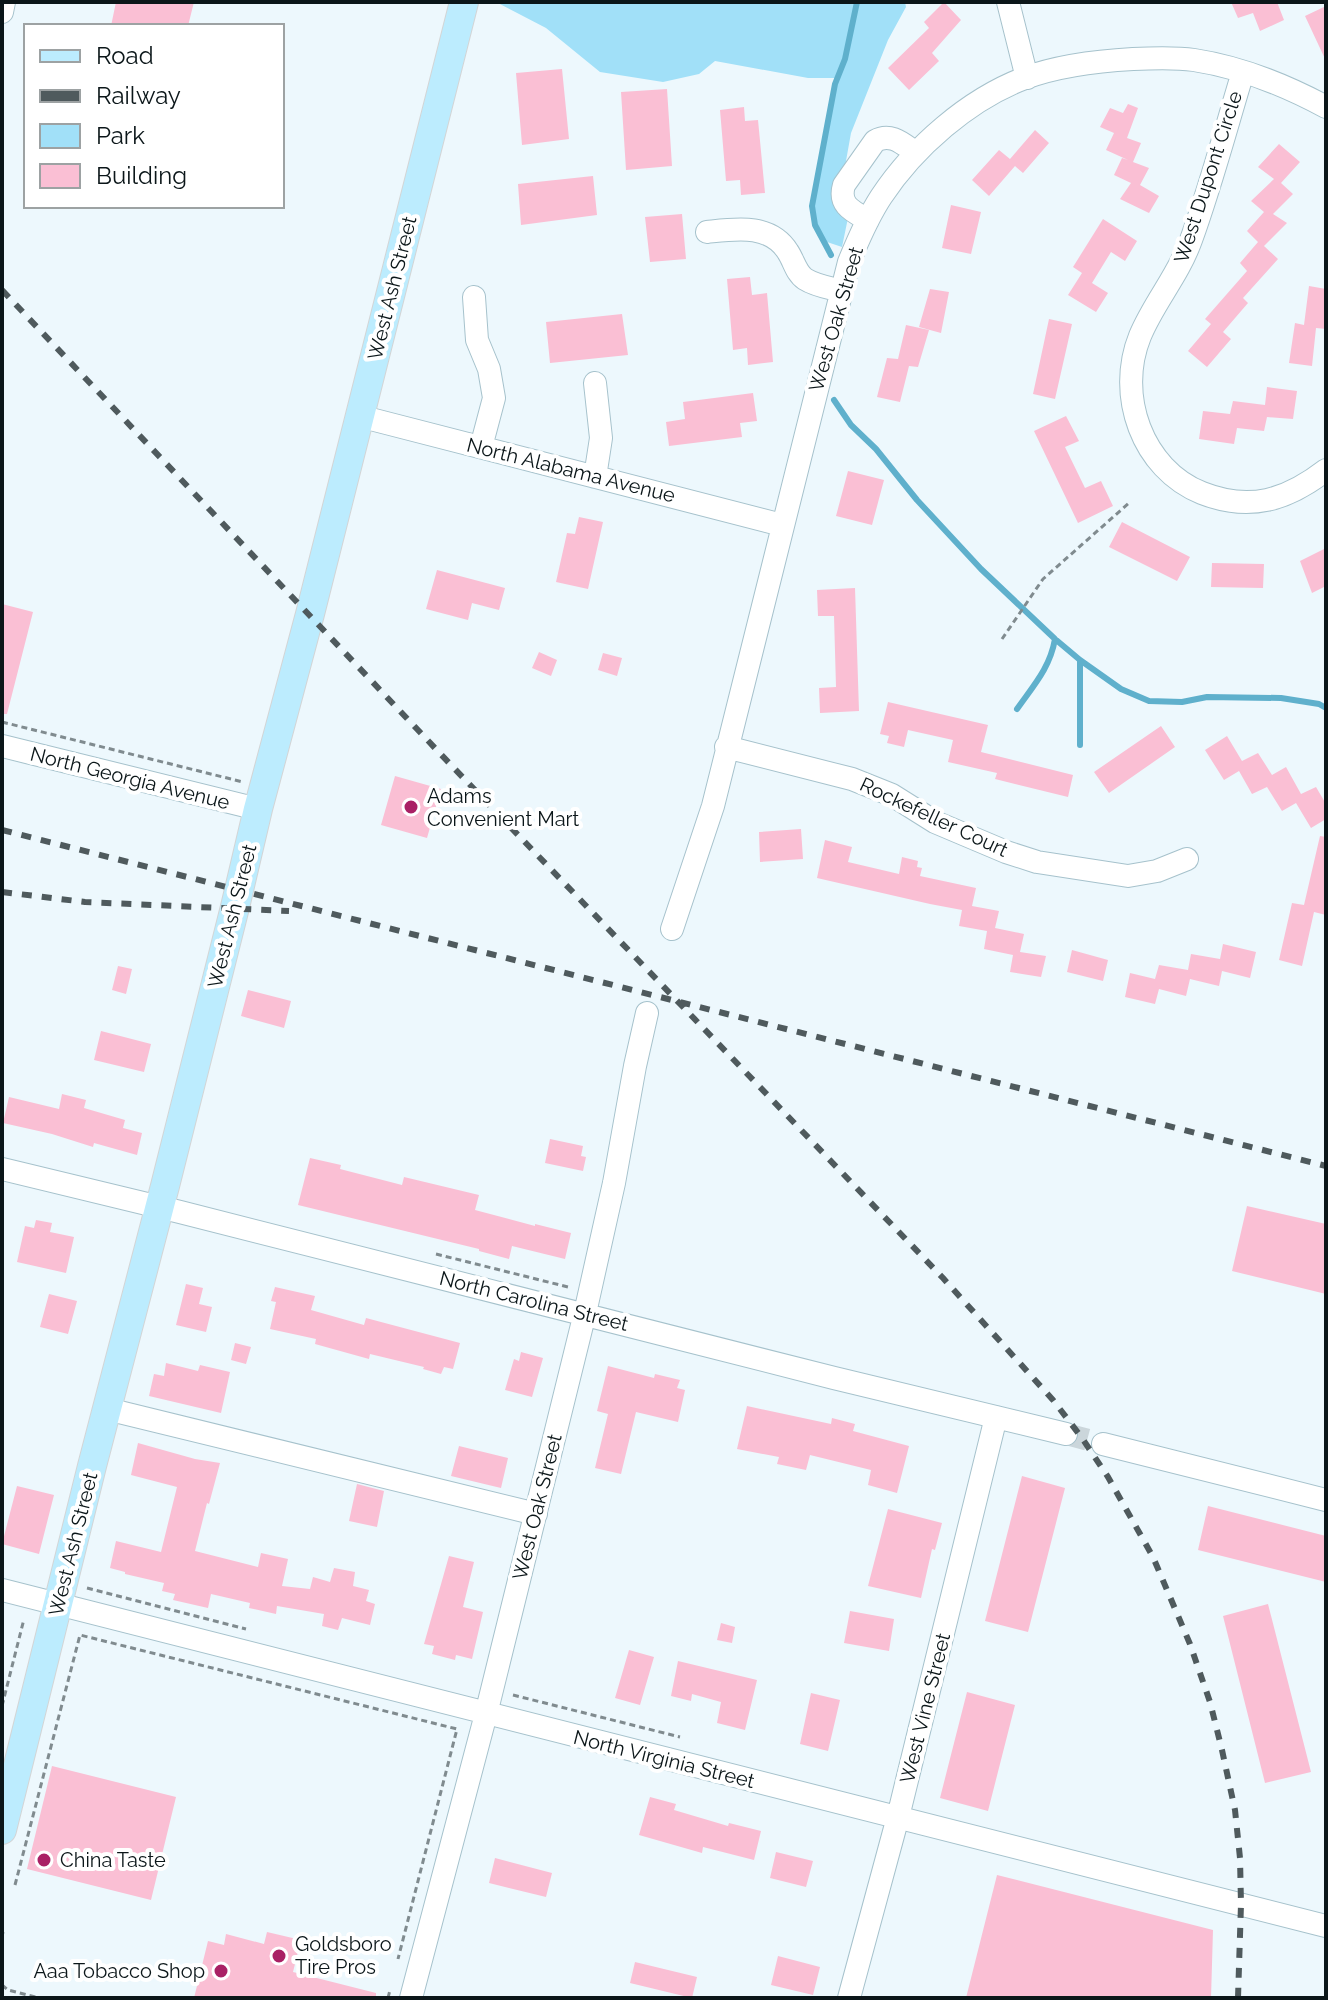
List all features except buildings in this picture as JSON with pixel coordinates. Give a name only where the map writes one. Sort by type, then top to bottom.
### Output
[{"type":"main road","name":"West Ash Street","points":[[2,1830],[235,907],[254,796],[310,614],[464,2]]},
{"type":"street","points":[[2,12],[4,2]]},
{"type":"street","points":[[1008,2],[1027,78]]},
{"type":"street","name":"West Oak Street","points":[[672,929],[713,806],[849,262],[880,198],[916,153],[968,110],[1027,78],[1053,69],[1083,63],[1159,58],[1193,60],[1275,82],[1326,107]]},
{"type":"street","name":"West Dupont Circle","points":[[1243,72],[1191,241],[1140,336],[1132,362],[1130,386],[1134,414],[1143,439],[1158,461],[1201,493],[1229,501],[1254,503],[1307,485],[1326,470]]},
{"type":"street","points":[[868,220],[848,209],[842,191],[875,141],[889,137],[916,153]]},
{"type":"street","points":[[707,232],[740,228],[771,236],[781,243],[798,273],[805,279],[842,291]]},
{"type":"street","points":[[474,297],[477,340],[489,369],[494,398],[481,447]]},
{"type":"street","points":[[595,383],[601,438],[595,477]]},
{"type":"street","name":"North Alabama Avenue","points":[[359,416],[782,525]]},
{"type":"street","name":"North Georgia Avenue","points":[[2,746],[254,796]]},
{"type":"street","name":"Rockefeller Court","points":[[726,747],[863,783],[892,795],[935,822],[1037,862],[1128,876],[1157,871],[1187,859]]},
{"type":"street","name":"West Oak Street","points":[[411,1998],[486,1714],[585,1313],[647,1013]]},
{"type":"street","name":"North Carolina Street","points":[[2,1169],[1066,1434]]},
{"type":"street","points":[[107,1409],[536,1514]]},
{"type":"street","name":"West Vine Street","points":[[849,1998],[898,1817],[996,1417]]},
{"type":"street","points":[[1103,1444],[1326,1500]]},
{"type":"street","name":"North Virginia Street","points":[[2,1590],[1326,1926]]},
{"type":"path","points":[[1002,639],[1043,579],[1129,503]]},
{"type":"path","points":[[2,722],[254,796]]},
{"type":"path","points":[[2,1706],[24,1619]]},
{"type":"path","points":[[15,1885],[80,1635],[457,1729],[396,1968]]},
{"type":"path","points":[[505,1694],[680,1737]]},
{"type":"path","points":[[388,1998],[392,1983]]},
{"type":"path","points":[[2,1985],[8,1990],[39,1998]]},
{"type":"green space","points":[[496,2],[905,2],[906,7],[888,40],[851,133],[839,200],[849,213],[842,247],[824,241],[815,225],[812,206],[837,78],[808,78],[715,61],[699,74],[663,82],[600,72],[546,28]]},
{"type":"waterway","points":[[831,255],[815,225],[812,206],[835,84],[845,59],[857,2]]},
{"type":"waterway","points":[[834,400],[851,425],[876,449],[917,500],[981,569],[1055,639],[1121,689],[1149,701],[1182,702],[1207,697],[1281,698],[1326,708]]},
{"type":"waterway","points":[[1017,709],[1045,668],[1055,639]]},
{"type":"waterway","points":[[1080,661],[1080,745]]},
{"type":"tunnel","points":[[1066,1434],[1103,1444]]},
{"type":"railway","points":[[2,290],[451,765],[943,1278],[1053,1400],[1082,1438],[1153,1557],[1190,1644],[1210,1702],[1235,1810],[1240,1858],[1238,1998]]},
{"type":"railway","points":[[2,830],[1326,1166]]},
{"type":"railway","points":[[2,892],[85,902],[289,911]]},
{"type":"place","name":"Adams Convenient Mart","points":[[411,807]]},
{"type":"place","name":"China Taste","points":[[44,1860]]},
{"type":"place","name":"Goldsboro Tire Pros","points":[[279,1956]]},
{"type":"place","name":"Aaa Tobacco Shop","points":[[221,1971]]}]
